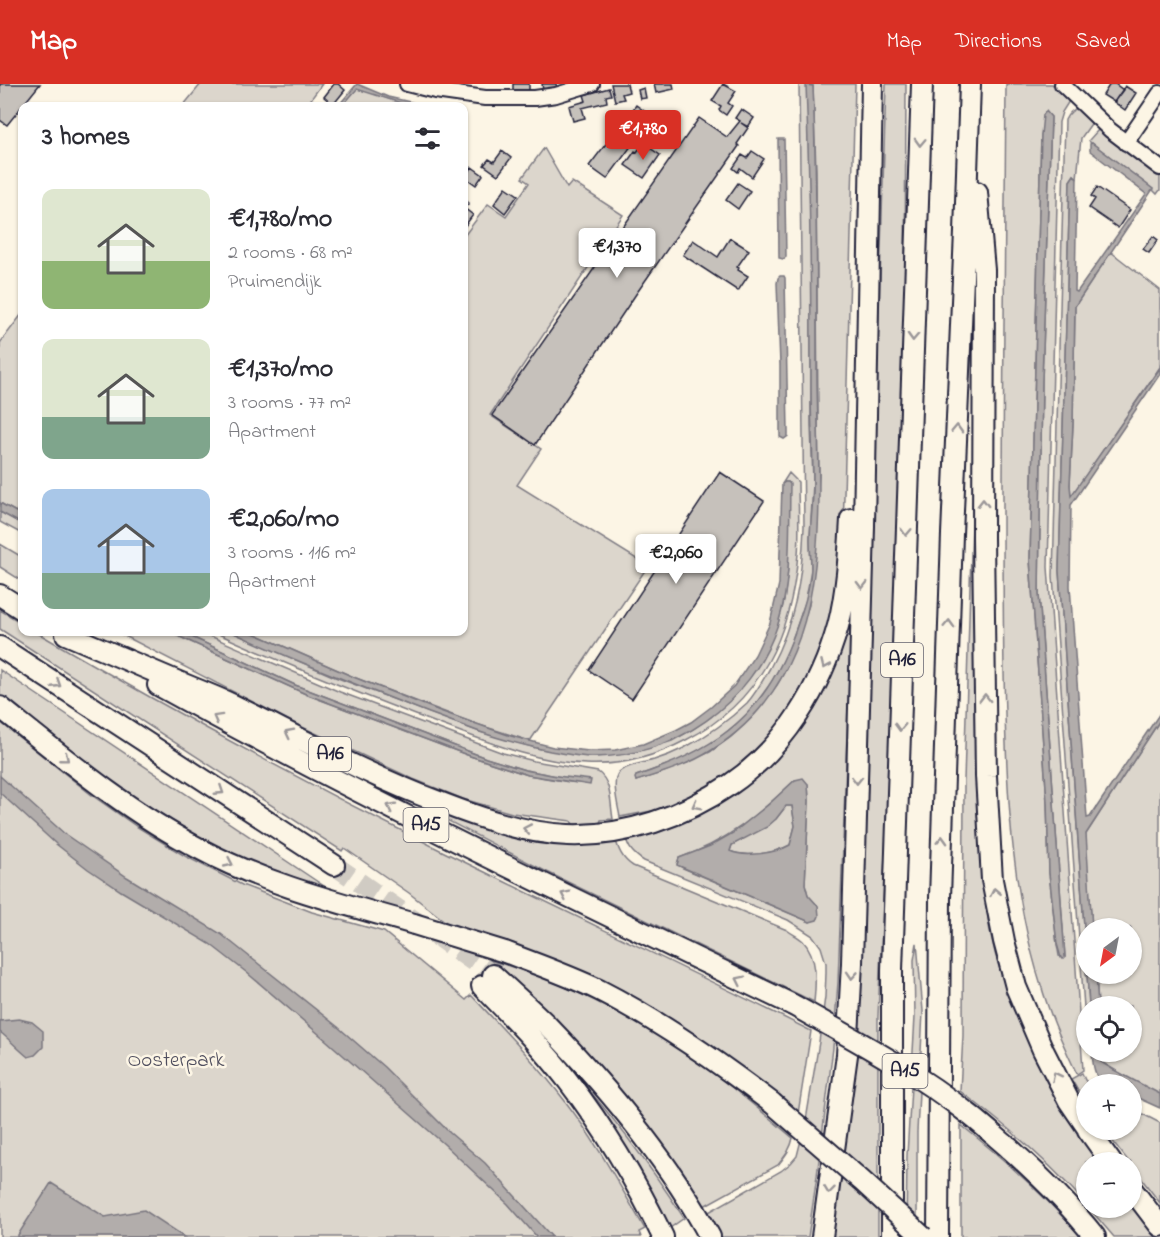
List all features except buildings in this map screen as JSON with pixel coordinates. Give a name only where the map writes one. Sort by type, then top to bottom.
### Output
[{"type":"highway","name":"A16","points":[[822,1237],[846,1055],[852,963],[864,526],[872,84]]},
{"type":"highway","name":"A16","points":[[892,1237],[893,958],[922,84]]},
{"type":"highway","name":"A16","points":[[938,1237],[940,898],[970,84]]},
{"type":"highway","name":"A16","points":[[969,118],[984,270],[983,537],[986,776],[992,880],[1016,987],[1043,1050],[1076,1112]]},
{"type":"highway","name":"A16","points":[[71,636],[228,703],[408,790],[493,822],[533,831],[568,835],[606,833],[656,822],[682,813],[738,779],[762,759],[790,727],[810,695],[827,661],[838,623],[848,562],[853,501],[864,442]]},
{"type":"highway","points":[[0,596],[18,607]]},
{"type":"highway","name":"A15","points":[[69,636],[246,733],[507,867],[793,1005],[871,1049],[970,1115],[1010,1148],[1045,1181],[1095,1237]]},
{"type":"highway","points":[[0,646],[334,865]]},
{"type":"highway","points":[[0,707],[99,786],[200,850],[245,870],[315,896],[505,952],[550,969],[598,990],[667,1028],[728,1069],[772,1103],[923,1237]]},
{"type":"highway","points":[[660,1230],[604,1133],[568,1081],[525,1031],[488,981],[545,1023],[597,1079],[647,1142],[708,1233]]},
{"type":"highway","points":[[1142,1202],[1160,1226]]},
{"type":"street","points":[[407,84],[435,91],[485,98],[556,95],[592,84]]},
{"type":"street","points":[[1062,84],[1110,130],[1160,168]]},
{"type":"street","points":[[1126,143],[1160,93]]},
{"type":"green space","points":[[201,84],[322,84],[311,99],[315,102],[186,102]]},
{"type":"green space","points":[[799,84],[855,84],[843,532],[835,603],[822,646],[802,691],[780,723],[767,740],[739,766],[698,794],[667,808],[620,817],[615,787],[619,772],[631,766],[669,755],[701,738],[740,710],[759,686],[779,651],[796,600],[804,527]],"holes":[[[807,85],[813,86],[819,476],[809,605],[785,671],[754,715],[731,737],[710,752],[664,772],[636,781],[636,776],[698,751],[718,739],[748,714],[771,683],[787,654],[806,600],[811,569],[813,482]]]},
{"type":"green space","points":[[886,84],[906,84],[905,282],[892,690],[878,1017],[878,1237],[831,1237],[864,809]]},
{"type":"green space","points":[[1006,84],[1052,84],[1069,101],[1059,122],[1048,567],[1078,996],[1076,996],[1076,1062],[1082,1062],[1083,1070],[1077,1074],[1048,1008],[1030,947],[1022,909],[1011,830],[1005,711],[1003,486]],"holes":[[[1046,112],[1051,117],[1042,381],[1039,594],[1065,957],[1059,956],[1049,873],[1047,802],[1030,559],[1041,135]]]},
{"type":"green space","points":[[357,88],[398,102],[345,102]]},
{"type":"green space","points":[[1079,108],[1093,121],[1081,138],[1077,178],[1074,175],[1070,181],[1059,571],[1083,918],[1078,918],[1053,576],[1065,120],[1074,109]]},
{"type":"green space","points":[[1099,129],[1160,177],[1160,190],[1157,194],[1091,144],[1089,140]]},
{"type":"green space","points":[[544,148],[567,188],[572,182],[623,215],[490,415],[541,449],[517,485],[648,566],[530,741],[473,723],[356,678],[260,636],[468,636],[468,231],[488,204],[506,216],[529,183],[522,178]]},
{"type":"green space","points":[[1111,252],[1160,290],[1160,367],[1071,497],[1075,306]]},
{"type":"green space","points":[[18,319],[18,510],[16,512],[0,503],[0,343]]},
{"type":"green space","points":[[975,424],[982,853],[988,921],[998,963],[1020,1023],[1049,1080],[1076,1124],[1076,1140],[1086,1140],[1094,1152],[1076,1152],[1076,1193],[1026,1144],[960,1091],[963,1036],[964,781]]},
{"type":"green space","points":[[789,473],[798,482],[798,554],[788,611],[768,663],[753,686],[712,724],[675,746],[638,759],[586,764],[549,759],[512,750],[356,692],[223,636],[241,636],[335,677],[480,732],[536,748],[592,757],[618,755],[650,748],[672,741],[711,717],[762,659],[778,623],[784,601],[788,567],[788,482],[782,484]]},
{"type":"green space","points":[[0,512],[18,522],[18,532],[0,522]]},
{"type":"green space","points":[[0,544],[18,555],[18,578],[0,567]]},
{"type":"green space","points":[[852,594],[838,982],[833,1048],[808,1237],[721,1237],[707,1213],[781,1171],[797,1156],[806,1120],[819,1042],[825,997],[826,963],[821,947],[813,936],[788,920],[644,861],[631,850],[625,835],[766,764]],"holes":[[[795,780],[808,784],[805,884],[808,895],[818,906],[818,918],[810,922],[677,864],[679,858],[713,844],[742,826]]]},
{"type":"green space","points":[[0,610],[18,621],[18,636],[43,636],[186,717],[338,798],[486,873],[811,1031],[797,1120],[568,966],[512,944],[451,926],[409,893],[344,848],[342,851],[0,629]]},
{"type":"green space","points":[[125,636],[178,636],[308,695],[470,756],[528,775],[590,784],[525,770],[486,758],[295,685],[190,636],[210,636],[340,692],[503,753],[598,772],[603,776],[608,787],[613,819],[601,820],[600,823],[573,824],[571,821],[512,813],[463,799],[413,779],[298,725]]},
{"type":"green space","points":[[0,670],[336,894],[260,867],[197,836],[125,792],[0,698]]},
{"type":"green space","points":[[1160,720],[1160,1096],[1142,1086],[1142,1074],[1122,1074],[1101,1062],[1142,1062],[1142,996],[1097,996],[1097,984],[1142,984],[1142,918],[1091,918],[1086,834]]},
{"type":"green space","name":"Oosterpark","points":[[0,722],[93,796],[185,856],[242,885],[312,912],[384,932],[466,1000],[471,995],[531,1060],[576,1116],[645,1229],[639,1232],[641,1237],[0,1237]]},
{"type":"green space","points":[[385,788],[426,805],[615,837],[621,853],[633,866],[787,930],[801,940],[808,947],[814,962],[814,1002],[545,871]]},
{"type":"green space","points":[[786,806],[792,806],[795,826],[790,845],[760,854],[730,851],[732,845],[776,819]]},
{"type":"green space","points":[[917,943],[923,1011],[917,1132],[917,1237],[906,1237],[907,1156],[915,1017],[914,960]]},
{"type":"green space","points":[[489,960],[561,985],[608,1007],[674,1046],[721,1079],[793,1138],[791,1146],[778,1165],[704,1206],[662,1143],[616,1084],[572,1036]]},
{"type":"green space","points":[[1082,984],[1088,984],[1088,996],[1083,996]]},
{"type":"green space","points":[[565,1063],[628,1138],[684,1218],[670,1228],[648,1190]]},
{"type":"green space","points":[[1076,1076],[1076,1087],[1071,1079]]},
{"type":"green space","points":[[1142,1114],[1160,1123],[1160,1203],[1142,1179],[1142,1152],[1121,1152],[1112,1140],[1142,1140]]},
{"type":"green space","points":[[961,1125],[1024,1178],[1081,1237],[961,1237]]},
{"type":"green space","points":[[1098,1218],[1141,1218],[1155,1237],[1114,1237]]},
{"type":"shaded area","points":[[357,84],[388,97],[410,102],[398,102],[357,89],[346,102],[341,102]]},
{"type":"shaded area","points":[[806,85],[813,86],[819,478],[818,530],[813,582],[802,631],[783,676],[753,716],[712,750],[694,760],[636,781],[636,776],[692,754],[715,740],[754,706],[784,659],[808,591],[811,568],[810,533],[813,488]]},
{"type":"shaded area","points":[[1046,111],[1051,117],[1042,381],[1039,594],[1065,957],[1063,959],[1057,944],[1049,873],[1047,802],[1030,559],[1041,135],[1043,115]]},
{"type":"shaded area","points":[[778,139],[784,139],[786,257],[783,259],[779,258]]},
{"type":"shaded area","points":[[1092,143],[1153,189],[1075,306],[1071,496],[1160,368],[1160,374],[1071,505],[1070,586],[1087,818],[1090,817],[1160,713],[1160,720],[1086,834],[1091,918],[1083,918],[1059,571],[1070,181],[1074,175],[1077,178],[1075,291],[1077,292],[1146,194],[1090,151]]},
{"type":"shaded area","points":[[780,276],[785,278],[788,436],[784,439],[780,437],[777,283]]},
{"type":"shaded area","points":[[788,482],[790,484],[788,573],[778,624],[766,653],[749,679],[729,702],[706,721],[652,748],[622,755],[586,757],[506,740],[355,684],[241,636],[260,636],[356,678],[511,736],[553,747],[589,751],[615,750],[643,744],[691,722],[711,707],[734,686],[755,655],[770,623],[779,584],[782,484]]},
{"type":"shaded area","points":[[0,503],[16,512],[18,510],[18,522],[0,512]]},
{"type":"shaded area","points":[[178,636],[190,636],[295,685],[486,758],[525,770],[591,780],[590,785],[528,775],[470,756],[308,695]]},
{"type":"shaded area","points":[[0,776],[66,835],[127,877],[221,934],[338,1027],[384,1067],[450,1133],[485,1163],[552,1237],[537,1237],[508,1204],[444,1144],[246,972],[210,944],[121,891],[56,844],[0,793]]},
{"type":"shaded area","points":[[803,778],[808,784],[805,884],[808,895],[818,906],[817,920],[810,922],[677,865],[679,858],[710,846],[733,833],[795,780]],"holes":[[[786,806],[792,806],[795,826],[790,845],[760,854],[730,851],[732,845],[767,827]]]},
{"type":"shaded area","points":[[1088,984],[1097,984],[1097,996],[1088,996]]},
{"type":"shaded area","points":[[19,1019],[32,1022],[43,1031],[43,1047],[35,1055],[28,1057],[0,1032],[0,1021]]},
{"type":"shaded area","points":[[1101,1062],[1122,1074],[1096,1074],[1093,1063]]},
{"type":"shaded area","points":[[1142,1085],[1160,1094],[1160,1108],[1142,1100]]},
{"type":"shaded area","points":[[51,1183],[105,1217],[144,1210],[185,1237],[18,1237]]},
{"type":"tunnel","points":[[334,865],[493,975]]}]
